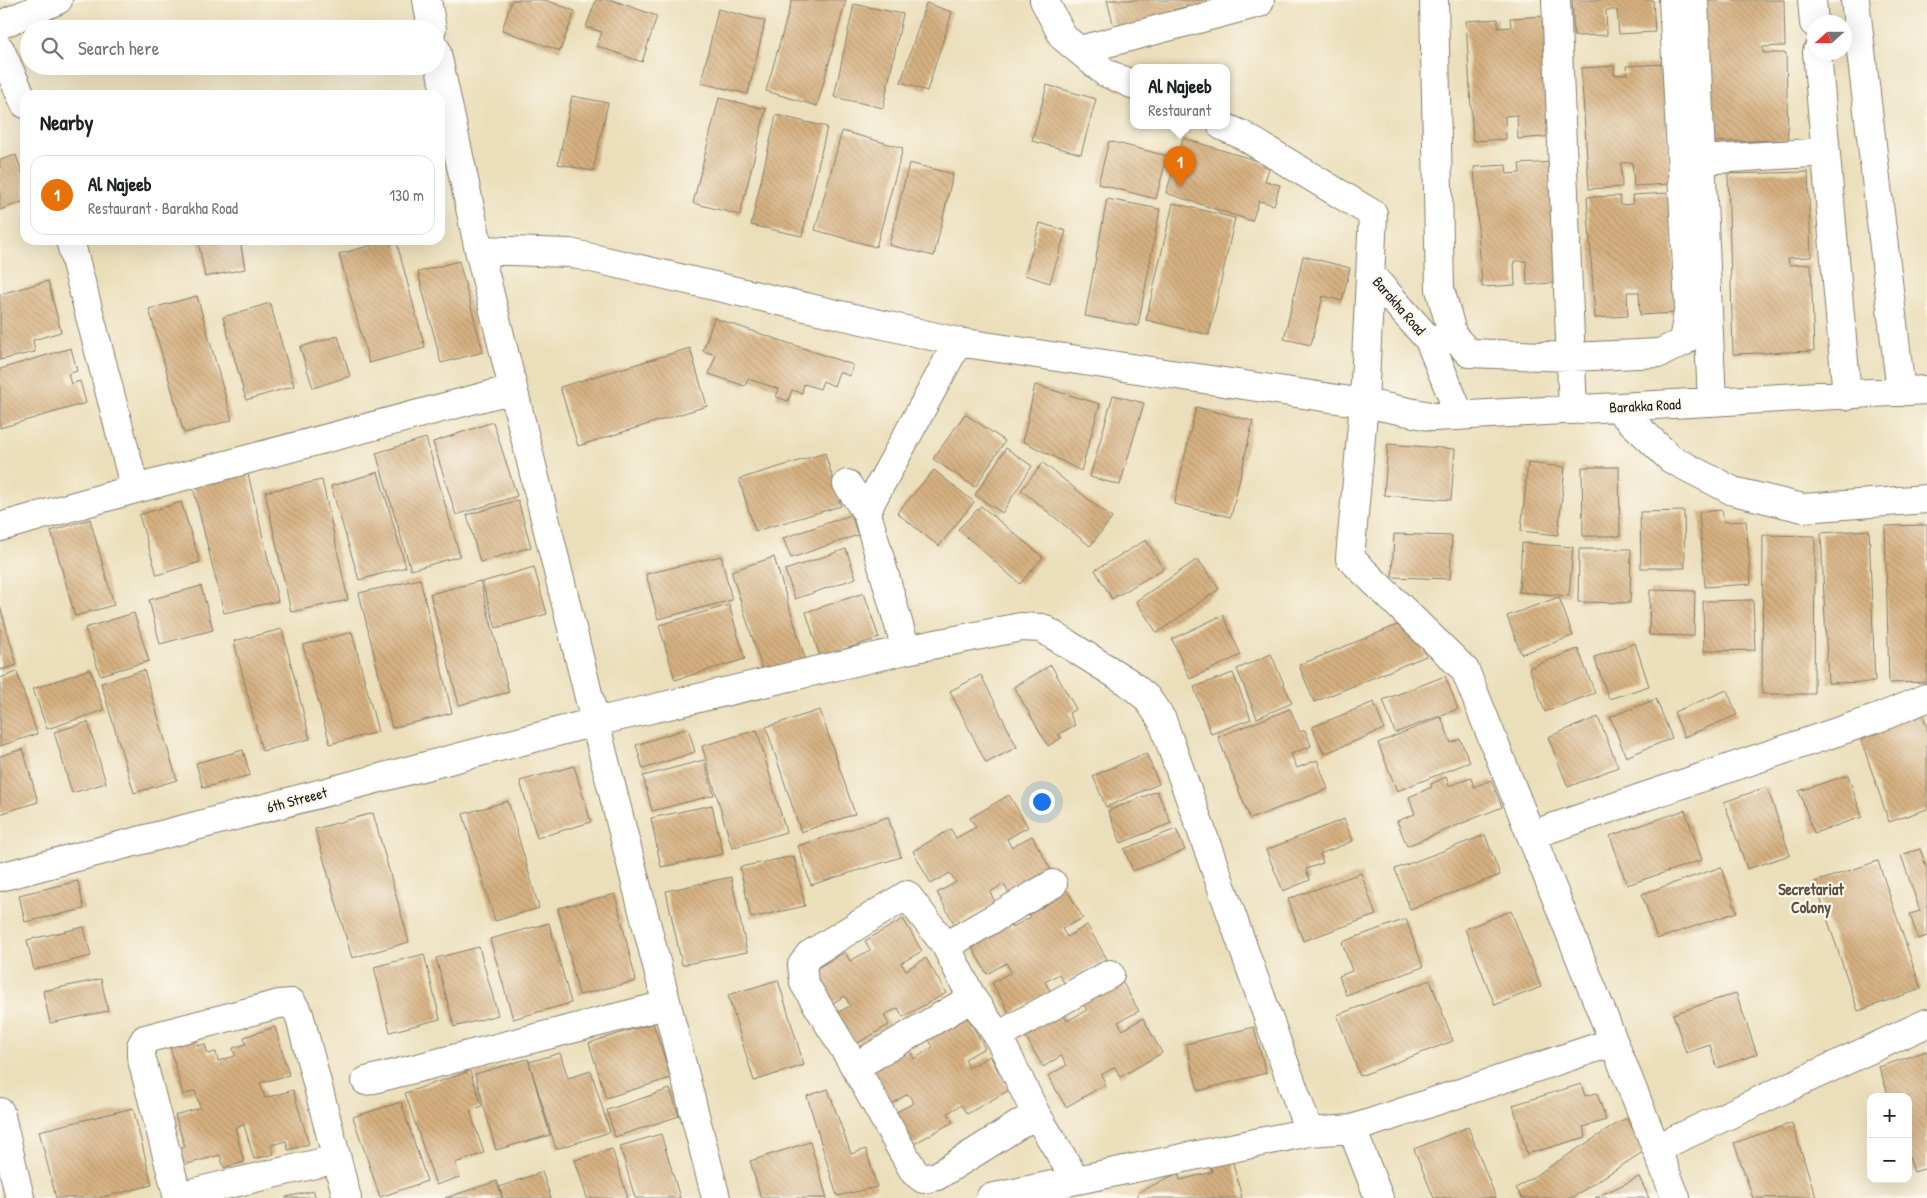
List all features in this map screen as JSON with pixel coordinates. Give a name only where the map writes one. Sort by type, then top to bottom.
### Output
[{"type":"street","points":[[0,25],[58,0]]},
{"type":"street","points":[[427,0],[430,20]]},
{"type":"street","points":[[1044,0],[1064,37],[1106,73],[1130,84]]},
{"type":"street","points":[[1080,50],[1258,3],[1260,0]]},
{"type":"street","points":[[1434,0],[1440,289],[1454,336],[1469,353],[1571,358],[1660,353],[1684,342],[1689,306],[1673,0]]},
{"type":"street","points":[[1556,0],[1573,410]]},
{"type":"street","points":[[1694,0],[1712,402]]},
{"type":"street","points":[[1812,0],[1813,15]]},
{"type":"street","points":[[1855,0],[1914,391]]},
{"type":"street","points":[[0,49],[20,93]]},
{"type":"street","points":[[1818,60],[1847,396]]},
{"type":"street","points":[[442,75],[445,90]]},
{"type":"street","points":[[445,90],[479,250],[595,722],[716,1198]]},
{"type":"street","name":"Barakha Road","points":[[1229,129],[1242,135],[1373,214],[1370,274],[1429,340],[1460,416]]},
{"type":"street","points":[[1701,160],[1826,152]]},
{"type":"street","points":[[71,245],[136,488]]},
{"type":"street","name":"Barakka Road","points":[[479,250],[570,253],[958,342],[1364,403],[1434,417],[1914,391]]},
{"type":"street","points":[[1370,274],[1364,403],[1350,558],[1465,670],[1676,1198]]},
{"type":"street","points":[[867,513],[872,500],[958,342]]},
{"type":"street","points":[[0,526],[136,488],[514,389]]},
{"type":"street","points":[[1616,407],[1671,458],[1733,491],[1802,508],[1927,499]]},
{"type":"street","points":[[846,484],[867,513],[906,650]]},
{"type":"street","name":"6th Streeet","points":[[0,877],[595,722],[995,631],[1020,627],[1042,628],[1128,682],[1147,698],[1162,720],[1310,1132]]},
{"type":"street","points":[[1531,835],[1881,717],[1926,698]]},
{"type":"street","points":[[946,946],[1053,884]]},
{"type":"street","points":[[1036,1114],[937,1176],[923,1179],[914,1172],[855,1067],[804,983],[802,965],[809,955],[907,895],[946,946],[972,998],[998,1036],[1036,1114],[1076,1180]]},
{"type":"street","points":[[998,1036],[1110,974]]},
{"type":"street","points":[[855,1067],[972,998]]},
{"type":"street","points":[[337,1159],[178,1197],[141,1056],[141,1046],[145,1039],[279,1004],[292,1003],[299,1014],[337,1159],[347,1198]]},
{"type":"street","points":[[366,1081],[666,1005]]},
{"type":"street","points":[[1657,1148],[1927,1023]]},
{"type":"street","points":[[990,1198],[1310,1132],[1352,1129],[1613,1042]]},
{"type":"street","points":[[0,1112],[20,1198]]},
{"type":"street","points":[[1352,1129],[1379,1198]]},
{"type":"building","points":[[512,0],[545,0],[575,11],[560,51],[502,30]]},
{"type":"building","points":[[596,0],[612,0],[657,16],[642,62],[597,46],[602,32],[586,27]]},
{"type":"building","points":[[792,0],[846,0],[817,106],[766,91]]},
{"type":"building","points":[[1107,0],[1206,0],[1208,8],[1190,13],[1188,6],[1173,10],[1175,17],[1115,31]]},
{"type":"building","points":[[1572,0],[1653,0],[1655,32],[1619,34],[1617,10],[1606,10],[1607,35],[1574,36]]},
{"type":"building","points":[[1704,0],[1784,0],[1785,46],[1763,47],[1763,53],[1786,53],[1788,140],[1708,142]]},
{"type":"building","points":[[926,3],[952,12],[927,91],[901,82]]},
{"type":"building","points":[[854,4],[903,14],[883,108],[834,97]]},
{"type":"building","points":[[718,9],[765,21],[748,94],[701,83]]},
{"type":"building","points":[[1547,16],[1555,136],[1518,139],[1517,115],[1505,116],[1506,139],[1473,141],[1466,21],[1498,19],[1498,28],[1511,27],[1510,18]]},
{"type":"building","points":[[1663,64],[1670,184],[1634,186],[1632,162],[1621,163],[1622,187],[1589,189],[1581,68],[1614,66],[1614,75],[1627,74],[1626,66]]},
{"type":"building","points":[[1047,85],[1096,99],[1081,154],[1032,141]]},
{"type":"building","points":[[572,96],[608,103],[593,171],[558,164]]},
{"type":"building","points":[[719,98],[766,109],[740,215],[693,203]]},
{"type":"building","points":[[776,115],[827,127],[802,236],[751,225]]},
{"type":"building","points":[[842,131],[903,148],[876,247],[815,230]]},
{"type":"building","points":[[1183,138],[1270,165],[1265,181],[1280,185],[1274,205],[1259,201],[1252,221],[1166,193]]},
{"type":"building","points":[[1109,141],[1167,156],[1156,199],[1098,184]]},
{"type":"building","points":[[16,155],[20,167],[20,203],[0,210],[0,160]]},
{"type":"building","points":[[1555,162],[1563,282],[1527,285],[1526,261],[1514,261],[1515,285],[1482,287],[1474,167],[1506,165],[1507,174],[1520,173],[1519,164]]},
{"type":"building","points":[[909,163],[953,174],[934,256],[889,245]]},
{"type":"building","points":[[1808,172],[1811,257],[1788,258],[1789,265],[1811,264],[1814,351],[1733,354],[1728,174]]},
{"type":"building","points":[[1669,193],[1676,313],[1640,315],[1639,292],[1627,292],[1628,316],[1595,318],[1587,197],[1620,196],[1620,205],[1633,204],[1632,195]]},
{"type":"building","points":[[1107,199],[1160,209],[1138,326],[1085,316]]},
{"type":"building","points":[[1173,203],[1235,218],[1209,335],[1146,320]]},
{"type":"building","points":[[1040,223],[1066,231],[1050,283],[1025,275]]},
{"type":"building","points":[[199,245],[241,245],[245,269],[205,277]]},
{"type":"building","points":[[372,245],[397,245],[425,348],[369,363],[339,254]]},
{"type":"building","points":[[1303,256],[1350,268],[1342,301],[1323,296],[1311,345],[1284,339]]},
{"type":"building","points":[[459,261],[483,352],[441,363],[418,272]]},
{"type":"building","points":[[48,281],[61,332],[33,340],[35,352],[0,360],[0,294]]},
{"type":"building","points":[[197,296],[232,420],[184,433],[149,309]]},
{"type":"building","points":[[270,303],[294,386],[246,400],[223,317]]},
{"type":"building","points":[[714,318],[853,365],[850,376],[839,372],[834,386],[823,381],[820,389],[804,384],[802,393],[792,390],[788,401],[776,397],[779,389],[748,379],[745,386],[709,374],[716,355],[703,351]]},
{"type":"building","points":[[338,336],[350,376],[313,388],[300,347]]},
{"type":"building","points":[[71,348],[77,371],[68,374],[71,384],[80,381],[86,403],[0,428],[0,369]]},
{"type":"building","points":[[690,348],[707,406],[578,446],[560,387]]},
{"type":"building","points":[[1035,385],[1100,404],[1081,471],[1023,441]]},
{"type":"building","points":[[1113,395],[1144,403],[1120,485],[1090,477]]},
{"type":"building","points":[[1196,407],[1253,421],[1231,517],[1174,504]]},
{"type":"building","points":[[965,414],[1005,441],[975,487],[933,459]]},
{"type":"building","points":[[493,422],[517,496],[456,515],[433,442]]},
{"type":"building","points":[[426,438],[460,556],[411,570],[376,453]]},
{"type":"building","points":[[1388,444],[1455,449],[1451,500],[1384,495]]},
{"type":"building","points":[[1006,448],[1032,466],[1002,513],[975,495]]},
{"type":"building","points":[[825,453],[841,506],[755,531],[739,479]]},
{"type":"building","points":[[1043,463],[1112,518],[1090,546],[1021,490]]},
{"type":"building","points":[[1528,463],[1565,467],[1558,535],[1521,531]]},
{"type":"building","points":[[1582,467],[1619,467],[1620,536],[1583,536]]},
{"type":"building","points":[[934,470],[974,502],[939,546],[897,513]]},
{"type":"building","points":[[378,472],[406,567],[359,580],[331,486]]},
{"type":"building","points":[[248,474],[278,601],[224,613],[193,487]]},
{"type":"building","points":[[322,480],[348,600],[291,612],[265,492]]},
{"type":"building","points":[[518,500],[531,547],[480,562],[467,515]]},
{"type":"building","points":[[181,502],[200,562],[157,575],[139,515]]},
{"type":"building","points":[[981,506],[1043,557],[1020,584],[958,529]]},
{"type":"building","points":[[1722,510],[1724,522],[1746,521],[1751,584],[1705,587],[1699,512]]},
{"type":"building","points":[[1684,511],[1685,568],[1641,568],[1640,512]]},
{"type":"building","points":[[851,515],[858,535],[791,558],[783,538]]},
{"type":"building","points":[[90,519],[114,605],[75,616],[51,531]]},
{"type":"building","points":[[1927,525],[1927,682],[1889,683],[1885,526]]},
{"type":"building","points":[[1869,530],[1875,682],[1828,683],[1821,533]]},
{"type":"building","points":[[1394,534],[1452,536],[1450,579],[1392,577]]},
{"type":"building","points":[[1763,535],[1815,536],[1814,694],[1762,694]]},
{"type":"building","points":[[1146,540],[1163,569],[1112,599],[1095,570]]},
{"type":"building","points":[[1522,543],[1573,547],[1569,596],[1519,592]]},
{"type":"building","points":[[846,549],[856,578],[795,599],[785,570]]},
{"type":"building","points":[[1579,549],[1631,549],[1630,603],[1578,602]]},
{"type":"building","points":[[721,556],[732,600],[658,619],[646,574]]},
{"type":"building","points":[[774,557],[805,658],[763,671],[731,571]]},
{"type":"building","points":[[1198,559],[1219,589],[1157,633],[1136,601]]},
{"type":"building","points":[[534,567],[547,614],[496,628],[482,582]]},
{"type":"building","points":[[420,579],[452,713],[392,728],[359,593]]},
{"type":"building","points":[[480,581],[509,692],[459,705],[430,594]]},
{"type":"building","points":[[201,586],[213,630],[160,644],[149,600]]},
{"type":"building","points":[[1650,590],[1695,591],[1694,636],[1649,635]]},
{"type":"building","points":[[864,593],[879,638],[820,657],[806,612]]},
{"type":"building","points":[[1559,597],[1573,636],[1521,654],[1507,616]]},
{"type":"building","points":[[1753,600],[1755,650],[1704,651],[1703,601]]},
{"type":"building","points":[[729,605],[745,659],[675,680],[659,625]]},
{"type":"building","points":[[0,606],[17,665],[0,670]]},
{"type":"building","points":[[134,613],[149,661],[100,675],[85,628]]},
{"type":"building","points":[[1223,615],[1241,655],[1190,679],[1172,639]]},
{"type":"building","points":[[1410,620],[1426,656],[1314,702],[1299,665]]},
{"type":"building","points":[[282,629],[310,739],[262,751],[234,641]]},
{"type":"building","points":[[352,632],[378,732],[330,744],[303,645]]},
{"type":"building","points":[[1635,643],[1649,686],[1609,699],[1594,657]]},
{"type":"building","points":[[1578,649],[1595,693],[1545,712],[1529,668]]},
{"type":"building","points":[[1271,654],[1292,703],[1257,718],[1237,669]]},
{"type":"building","points":[[1051,665],[1076,709],[1069,713],[1075,725],[1059,734],[1061,738],[1048,746],[1014,687]]},
{"type":"building","points":[[90,669],[104,710],[47,729],[33,689]]},
{"type":"building","points":[[144,670],[177,780],[134,793],[101,683]]},
{"type":"building","points":[[17,672],[37,734],[0,746],[0,678]]},
{"type":"building","points":[[1233,673],[1251,719],[1211,734],[1194,687]]},
{"type":"building","points":[[981,675],[1017,747],[986,763],[950,691]]},
{"type":"building","points":[[1445,676],[1458,709],[1395,733],[1383,700]]},
{"type":"building","points":[[1727,690],[1737,715],[1684,737],[1674,712]]},
{"type":"building","points":[[1656,699],[1672,738],[1626,757],[1610,717]]},
{"type":"building","points":[[1374,702],[1384,729],[1324,754],[1312,727]]},
{"type":"building","points":[[1290,709],[1300,732],[1305,730],[1311,746],[1291,754],[1297,768],[1317,760],[1328,789],[1250,819],[1218,737]]},
{"type":"building","points":[[820,710],[855,814],[801,832],[766,727]]},
{"type":"building","points":[[1921,710],[1927,727],[1927,809],[1889,822],[1858,731]]},
{"type":"building","points":[[1441,717],[1451,743],[1460,739],[1470,762],[1397,791],[1378,743]]},
{"type":"building","points":[[1598,717],[1618,767],[1568,787],[1548,737]]},
{"type":"building","points":[[88,722],[106,783],[72,793],[54,732]]},
{"type":"building","points":[[688,728],[695,752],[643,769],[636,745]]},
{"type":"building","points":[[757,730],[786,832],[732,848],[702,746]]},
{"type":"building","points":[[23,749],[38,802],[0,814],[0,756]]},
{"type":"building","points":[[243,750],[250,775],[203,788],[196,763]]},
{"type":"building","points":[[1146,753],[1159,784],[1106,807],[1093,776]]},
{"type":"building","points":[[704,760],[714,795],[652,811],[643,776]]},
{"type":"building","points":[[574,766],[591,822],[537,838],[520,781]]},
{"type":"building","points":[[1848,775],[1862,817],[1814,833],[1799,791]]},
{"type":"building","points":[[1446,777],[1449,786],[1471,778],[1474,787],[1491,780],[1502,807],[1407,846],[1397,821],[1415,814],[1409,797],[1432,787],[1431,784]]},
{"type":"building","points":[[1767,787],[1790,855],[1747,869],[1724,802]]},
{"type":"building","points":[[1157,791],[1171,823],[1121,843],[1108,811]]},
{"type":"building","points":[[1009,795],[1028,827],[1007,839],[1011,847],[1032,836],[1051,870],[1009,894],[1004,884],[990,892],[995,902],[955,925],[937,893],[956,882],[950,873],[931,884],[913,851],[951,829],[956,838],[976,827],[970,818]]},
{"type":"building","points":[[508,801],[539,908],[495,921],[463,814]]},
{"type":"building","points":[[712,805],[723,854],[661,867],[651,818]]},
{"type":"building","points":[[1685,810],[1702,860],[1627,885],[1610,836]]},
{"type":"building","points":[[373,813],[409,942],[352,958],[315,829]]},
{"type":"building","points":[[888,817],[901,857],[811,885],[798,846]]},
{"type":"building","points":[[1344,819],[1353,841],[1320,854],[1323,863],[1306,869],[1310,880],[1283,891],[1266,850]]},
{"type":"building","points":[[1176,829],[1185,850],[1133,871],[1124,849]]},
{"type":"building","points":[[1485,835],[1500,875],[1410,909],[1395,869]]},
{"type":"building","points":[[1920,849],[1927,869],[1927,936],[1918,939],[1910,914],[1920,911],[1901,855]]},
{"type":"building","points":[[794,856],[805,906],[751,918],[740,867]]},
{"type":"building","points":[[1878,861],[1921,989],[1858,1011],[1815,882]]},
{"type":"building","points":[[1721,867],[1737,912],[1657,939],[1642,894]]},
{"type":"building","points":[[1361,873],[1376,915],[1303,941],[1288,899]]},
{"type":"building","points":[[731,877],[747,952],[682,965],[666,891]]},
{"type":"building","points":[[78,881],[84,909],[25,922],[19,895]]},
{"type":"building","points":[[1064,885],[1083,918],[1062,929],[1067,937],[1087,925],[1107,959],[1064,983],[1059,974],[1045,982],[1050,991],[1010,1014],[992,983],[1011,972],[1006,963],[987,974],[968,940],[1006,918],[1011,928],[1031,917],[1026,907]]},
{"type":"building","points":[[615,894],[636,981],[579,995],[558,908]]},
{"type":"building","points":[[1511,911],[1541,987],[1495,1005],[1465,929]]},
{"type":"building","points":[[903,919],[922,951],[901,963],[906,970],[926,958],[946,993],[903,1017],[898,1008],[884,1015],[889,1025],[849,1048],[831,1016],[850,1006],[845,996],[826,1007],[807,974],[845,952],[850,961],[870,950],[865,941]]},
{"type":"building","points":[[1406,919],[1423,967],[1346,995],[1339,976],[1352,971],[1342,942]]},
{"type":"building","points":[[549,923],[571,1003],[513,1019],[490,939]]},
{"type":"building","points":[[84,927],[91,956],[34,970],[27,940]]},
{"type":"building","points":[[479,947],[498,1015],[454,1027],[436,958]]},
{"type":"building","points":[[424,954],[440,1019],[390,1032],[374,967]]},
{"type":"building","points":[[1120,978],[1139,1011],[1118,1022],[1123,1030],[1143,1018],[1162,1053],[1120,1077],[1115,1067],[1101,1075],[1106,1084],[1066,1107],[1048,1076],[1067,1065],[1061,1056],[1043,1067],[1024,1034],[1062,1012],[1067,1021],[1087,1010],[1081,1001]]},
{"type":"building","points":[[101,979],[108,1011],[50,1023],[43,991]]},
{"type":"building","points":[[778,980],[804,1065],[754,1081],[728,995]]},
{"type":"building","points":[[1430,980],[1453,1041],[1360,1076],[1337,1015]]},
{"type":"building","points":[[1736,993],[1757,1054],[1717,1068],[1710,1045],[1686,1053],[1673,1014]]},
{"type":"building","points":[[967,1016],[985,1048],[965,1059],[969,1068],[990,1056],[1009,1090],[967,1114],[961,1105],[948,1113],[953,1122],[912,1145],[894,1113],[914,1103],[908,1094],[889,1105],[870,1071],[909,1049],[914,1059],[933,1047],[928,1038]]},
{"type":"building","points":[[653,1023],[671,1078],[606,1098],[589,1043]]},
{"type":"building","points":[[275,1027],[289,1075],[260,1083],[265,1098],[293,1090],[309,1144],[288,1150],[286,1141],[271,1145],[274,1154],[254,1159],[244,1125],[235,1128],[244,1162],[224,1168],[220,1155],[180,1166],[176,1149],[185,1147],[175,1115],[200,1108],[195,1091],[183,1095],[169,1043],[195,1035],[198,1046],[205,1044],[208,1054],[216,1052],[218,1061],[235,1056],[233,1048],[246,1044],[244,1037]]},
{"type":"building","points":[[1254,1027],[1266,1073],[1198,1091],[1186,1044]]},
{"type":"building","points":[[1927,1051],[1927,1168],[1914,1172],[1912,1166],[1912,1093],[1888,1093],[1879,1067]]},
{"type":"building","points":[[560,1053],[568,1078],[591,1071],[610,1132],[556,1149],[529,1062]]},
{"type":"building","points":[[528,1059],[550,1135],[496,1150],[475,1074]]},
{"type":"building","points":[[470,1071],[482,1106],[470,1111],[484,1153],[455,1163],[460,1177],[436,1185],[405,1093]]},
{"type":"building","points":[[1581,1084],[1585,1096],[1597,1093],[1606,1120],[1583,1127],[1586,1137],[1527,1154],[1513,1105]]},
{"type":"building","points":[[670,1089],[679,1116],[615,1137],[607,1110]]},
{"type":"building","points":[[828,1089],[851,1154],[866,1149],[877,1187],[837,1196],[807,1096]]},
{"type":"building","points":[[401,1102],[427,1181],[380,1197],[353,1117]]},
{"type":"building","points":[[133,1108],[152,1185],[99,1198],[56,1198],[39,1131]]},
{"type":"building","points":[[1626,1118],[1646,1150],[1571,1198],[1522,1198],[1516,1188]]},
{"type":"building","points":[[1792,1123],[1816,1197],[1753,1198],[1734,1143]]},
{"type":"building","points":[[1468,1127],[1496,1198],[1434,1198],[1414,1149]]},
{"type":"building","points":[[661,1134],[680,1198],[635,1198],[620,1146]]},
{"type":"building","points":[[810,1142],[827,1198],[761,1198],[750,1161]]},
{"type":"building","points":[[612,1149],[628,1198],[587,1198],[575,1160]]},
{"type":"building","points":[[1232,1159],[1242,1198],[1137,1198],[1139,1192],[1178,1173],[1180,1180],[1212,1172],[1210,1164]]},
{"type":"building","points":[[542,1172],[551,1198],[503,1198],[499,1187]]},
{"type":"building","points":[[1639,1177],[1649,1198],[1595,1198]]},
{"type":"building","points":[[497,1181],[502,1198],[445,1198]]},
{"type":"building","points":[[314,1191],[315,1198],[286,1198],[286,1197]]},
{"type":"place","name":"Al Najeeb","points":[[1180,187]]},
{"type":"district","name":"Secretariat Colony","points":[[1811,898]]}]
